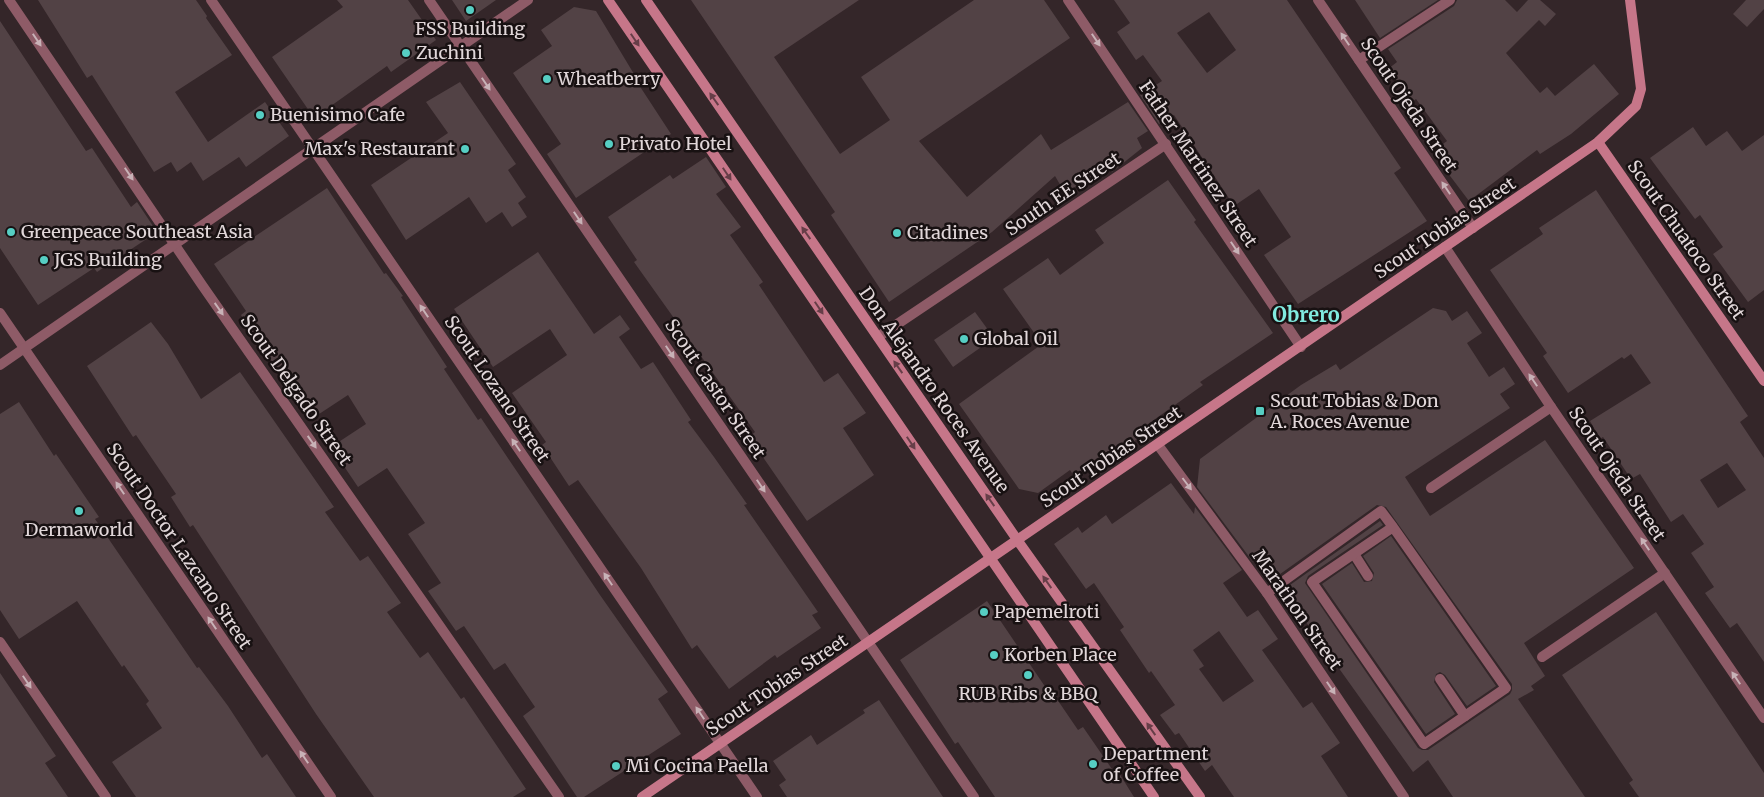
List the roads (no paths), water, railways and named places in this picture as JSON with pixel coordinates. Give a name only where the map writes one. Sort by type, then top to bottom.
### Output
[{"type":"main road","points":[[608,0],[1154,797]]},
{"type":"main road","name":"Don Alejandro Roces Avenue","points":[[646,0],[1018,541],[1200,797]]},
{"type":"main road","name":"Scout Tobias Street","points":[[642,797],[1598,142],[1636,106],[1641,89],[1630,0]]},
{"type":"main road","name":"Scout Chuatoco Street","points":[[1598,142],[1764,381]]},
{"type":"street","name":"Scout Delgado Street","points":[[9,0],[559,797]]},
{"type":"street","name":"Scout Lozano Street","points":[[211,0],[757,797]]},
{"type":"street","name":"Scout Castor Street","points":[[429,0],[974,797]]},
{"type":"street","points":[[0,365],[528,0]]},
{"type":"street","name":"Father Martinez Street","points":[[1068,0],[1301,347]]},
{"type":"street","name":"Scout Ojeda Street","points":[[1318,0],[1473,228]]},
{"type":"street","points":[[1359,60],[1450,0]]},
{"type":"street","name":"South EE Street","points":[[878,337],[1166,144]]},
{"type":"street","name":"Scout Ojeda Street","points":[[1445,247],[1551,407],[1764,718]]},
{"type":"street","name":"Scout Doctor Lazcano Street","points":[[0,313],[331,797]]},
{"type":"street","points":[[1431,488],[1551,407]]},
{"type":"street","name":"Marathon Street","points":[[1158,445],[1268,593],[1404,797]]},
{"type":"street","points":[[1268,593],[1381,511],[1393,527],[1506,688],[1424,744],[1312,582],[1393,527]]},
{"type":"street","points":[[1354,554],[1368,576]]},
{"type":"street","points":[[1542,657],[1664,572]]},
{"type":"street","points":[[0,642],[106,797]]},
{"type":"street","points":[[1440,679],[1466,716]]},
{"type":"place","name":"FSS Building","points":[[470,10]]},
{"type":"place","name":"Zuchini","points":[[406,53]]},
{"type":"place","name":"Wheatberry","points":[[547,79]]},
{"type":"place","name":"Buenisimo Cafe","points":[[260,115]]},
{"type":"place","name":"Privato Hotel","points":[[609,144]]},
{"type":"place","name":"Max's Restaurant","points":[[465,149]]},
{"type":"place","name":"Greenpeace Southeast Asia","points":[[11,232]]},
{"type":"place","name":"Citadines","points":[[897,233]]},
{"type":"place","name":"JGS Building","points":[[44,260]]},
{"type":"place","name":"Global Oil","points":[[964,339]]},
{"type":"place","name":"Scout Tobias & Don A. Roces Avenue","points":[[1260,411]]},
{"type":"place","name":"Dermaworld","points":[[79,511]]},
{"type":"place","name":"Papemelroti","points":[[984,612]]},
{"type":"place","name":"Korben Place","points":[[994,655]]},
{"type":"place","name":"RUB Ribs & BBQ","points":[[1028,675]]},
{"type":"place","name":"Department of Coffee","points":[[1093,764]]},
{"type":"place","name":"Mi Cocina Paella","points":[[616,766]]},
{"type":"district","name":"Obrero","points":[[1306,315]]}]
